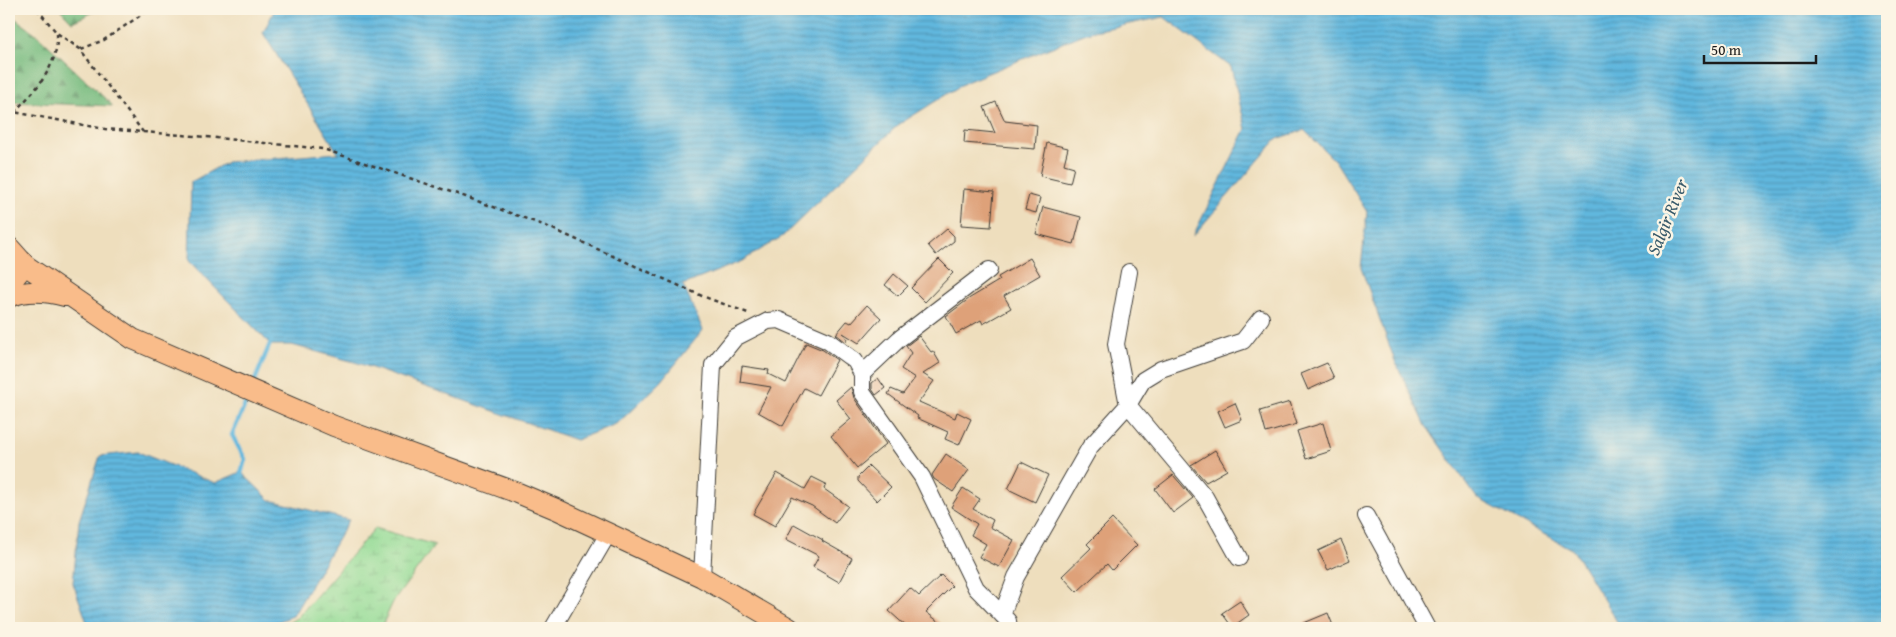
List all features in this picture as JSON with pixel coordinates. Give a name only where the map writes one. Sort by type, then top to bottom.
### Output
[{"type":"main road","points":[[9,246],[25,265],[133,339],[334,426],[518,493],[702,577],[789,628]]},
{"type":"main road","points":[[9,284],[25,265]]},
{"type":"main road","points":[[9,297],[37,291],[73,298]]},
{"type":"street","points":[[862,374],[899,339],[989,270]]},
{"type":"street","points":[[1129,272],[1116,344],[1128,405],[1205,497],[1239,558]]},
{"type":"street","points":[[1005,622],[1016,577],[1090,447],[1128,405],[1142,380],[1161,369],[1243,341],[1261,318]]},
{"type":"street","points":[[702,577],[713,365],[735,338],[768,321],[779,320],[828,341],[855,361],[862,374],[862,392],[922,477],[976,588],[1005,622]]},
{"type":"street","points":[[1366,516],[1428,628]]},
{"type":"street","points":[[552,628],[608,534]]},
{"type":"path","points":[[37,9],[57,33],[80,49],[143,132]]},
{"type":"path","points":[[80,49],[104,40],[150,9]]},
{"type":"path","points":[[9,114],[14,112],[38,88],[48,71],[58,45],[57,33]]},
{"type":"path","points":[[14,112],[105,129],[323,149],[546,226],[702,296],[768,321]]},
{"type":"green space","points":[[60,9],[100,9],[72,22]]},
{"type":"green space","points":[[9,14],[35,33],[113,106],[9,102]]},
{"type":"green space","points":[[375,528],[435,545],[393,602],[381,628],[280,628],[298,617]]},
{"type":"water","name":"Salgir River","points":[[275,9],[1887,9],[1887,628],[1621,628],[1573,550],[1477,498],[1426,426],[1395,361],[1361,268],[1367,212],[1336,162],[1304,130],[1277,139],[1193,236],[1246,129],[1231,67],[1164,17],[1089,32],[966,82],[898,125],[783,236],[742,261],[683,285],[703,330],[661,382],[618,423],[576,440],[358,363],[292,345],[271,345],[189,261],[191,182],[227,162],[338,153],[263,33]]},
{"type":"water","points":[[138,452],[215,483],[241,472],[270,500],[349,520],[293,616],[260,628],[89,628],[73,583],[79,521],[100,456]]},
{"type":"building","points":[[996,102],[1005,121],[1037,125],[1035,149],[964,143],[965,130],[995,133],[984,107]]},
{"type":"building","points":[[1047,143],[1068,148],[1064,164],[1074,167],[1070,183],[1040,176]]},
{"type":"building","points":[[964,189],[994,192],[991,227],[961,225]]},
{"type":"building","points":[[1029,195],[1040,198],[1036,213],[1025,210]]},
{"type":"building","points":[[1043,207],[1081,217],[1074,244],[1036,234]]},
{"type":"building","points":[[947,229],[954,236],[954,241],[936,255],[928,245]]},
{"type":"building","points":[[1030,258],[1040,275],[1004,296],[1011,308],[983,324],[981,320],[956,334],[946,316],[970,298],[1000,280],[998,277]]},
{"type":"building","points":[[939,259],[953,273],[925,302],[911,288]]},
{"type":"building","points":[[894,274],[908,286],[898,296],[885,285]]},
{"type":"building","points":[[867,305],[881,318],[859,343],[843,333],[847,339],[846,342],[836,334],[847,321],[851,323]]},
{"type":"building","points":[[919,336],[931,352],[933,351],[940,363],[923,374],[934,381],[919,402],[955,418],[957,412],[971,419],[959,445],[945,439],[948,432],[917,418],[918,416],[888,394],[891,389],[903,394],[915,378],[901,369],[911,353],[906,346]]},
{"type":"building","points":[[806,343],[823,350],[837,360],[818,395],[804,388],[783,426],[758,412],[771,387],[740,382],[742,366],[769,370],[768,374],[786,383]]},
{"type":"building","points":[[1327,363],[1334,378],[1308,390],[1301,374]]},
{"type":"building","points":[[878,378],[885,388],[876,395],[872,389],[872,383]]},
{"type":"building","points":[[851,387],[854,398],[886,444],[857,468],[831,436],[851,419],[836,400]]},
{"type":"building","points":[[1290,402],[1297,424],[1266,433],[1260,411]]},
{"type":"building","points":[[1235,403],[1242,420],[1225,427],[1218,411]]},
{"type":"building","points":[[1323,423],[1331,451],[1306,459],[1297,431]]},
{"type":"building","points":[[1215,450],[1227,470],[1206,482],[1191,465]]},
{"type":"building","points":[[946,454],[969,470],[953,492],[934,479],[932,475]]},
{"type":"building","points":[[1021,462],[1048,475],[1035,502],[1008,489]]},
{"type":"building","points":[[869,466],[891,487],[877,501],[858,481],[858,477]]},
{"type":"building","points":[[777,473],[805,489],[812,477],[826,484],[824,489],[848,506],[835,523],[812,506],[792,497],[775,526],[753,514]]},
{"type":"building","points":[[1173,475],[1193,498],[1173,513],[1155,489]]},
{"type":"building","points":[[963,488],[980,499],[973,509],[993,520],[990,527],[1014,540],[999,567],[979,557],[986,544],[971,535],[977,524],[951,507]]},
{"type":"building","points":[[1112,519],[1137,545],[1112,570],[1107,564],[1077,592],[1062,576],[1091,548],[1087,544]]},
{"type":"building","points":[[794,524],[852,558],[839,582],[813,567],[819,556],[786,539]]},
{"type":"building","points":[[1341,540],[1350,560],[1328,570],[1318,551]]},
{"type":"building","points":[[941,575],[952,586],[926,612],[947,628],[908,628],[889,611],[910,588],[919,596]]},
{"type":"building","points":[[1240,601],[1249,615],[1232,627],[1222,613]]},
{"type":"building","points":[[1328,613],[1334,628],[1292,628]]},
{"type":"waterway","points":[[253,385],[272,339]]},
{"type":"waterway","points":[[240,478],[245,459],[232,435],[249,395]]}]
